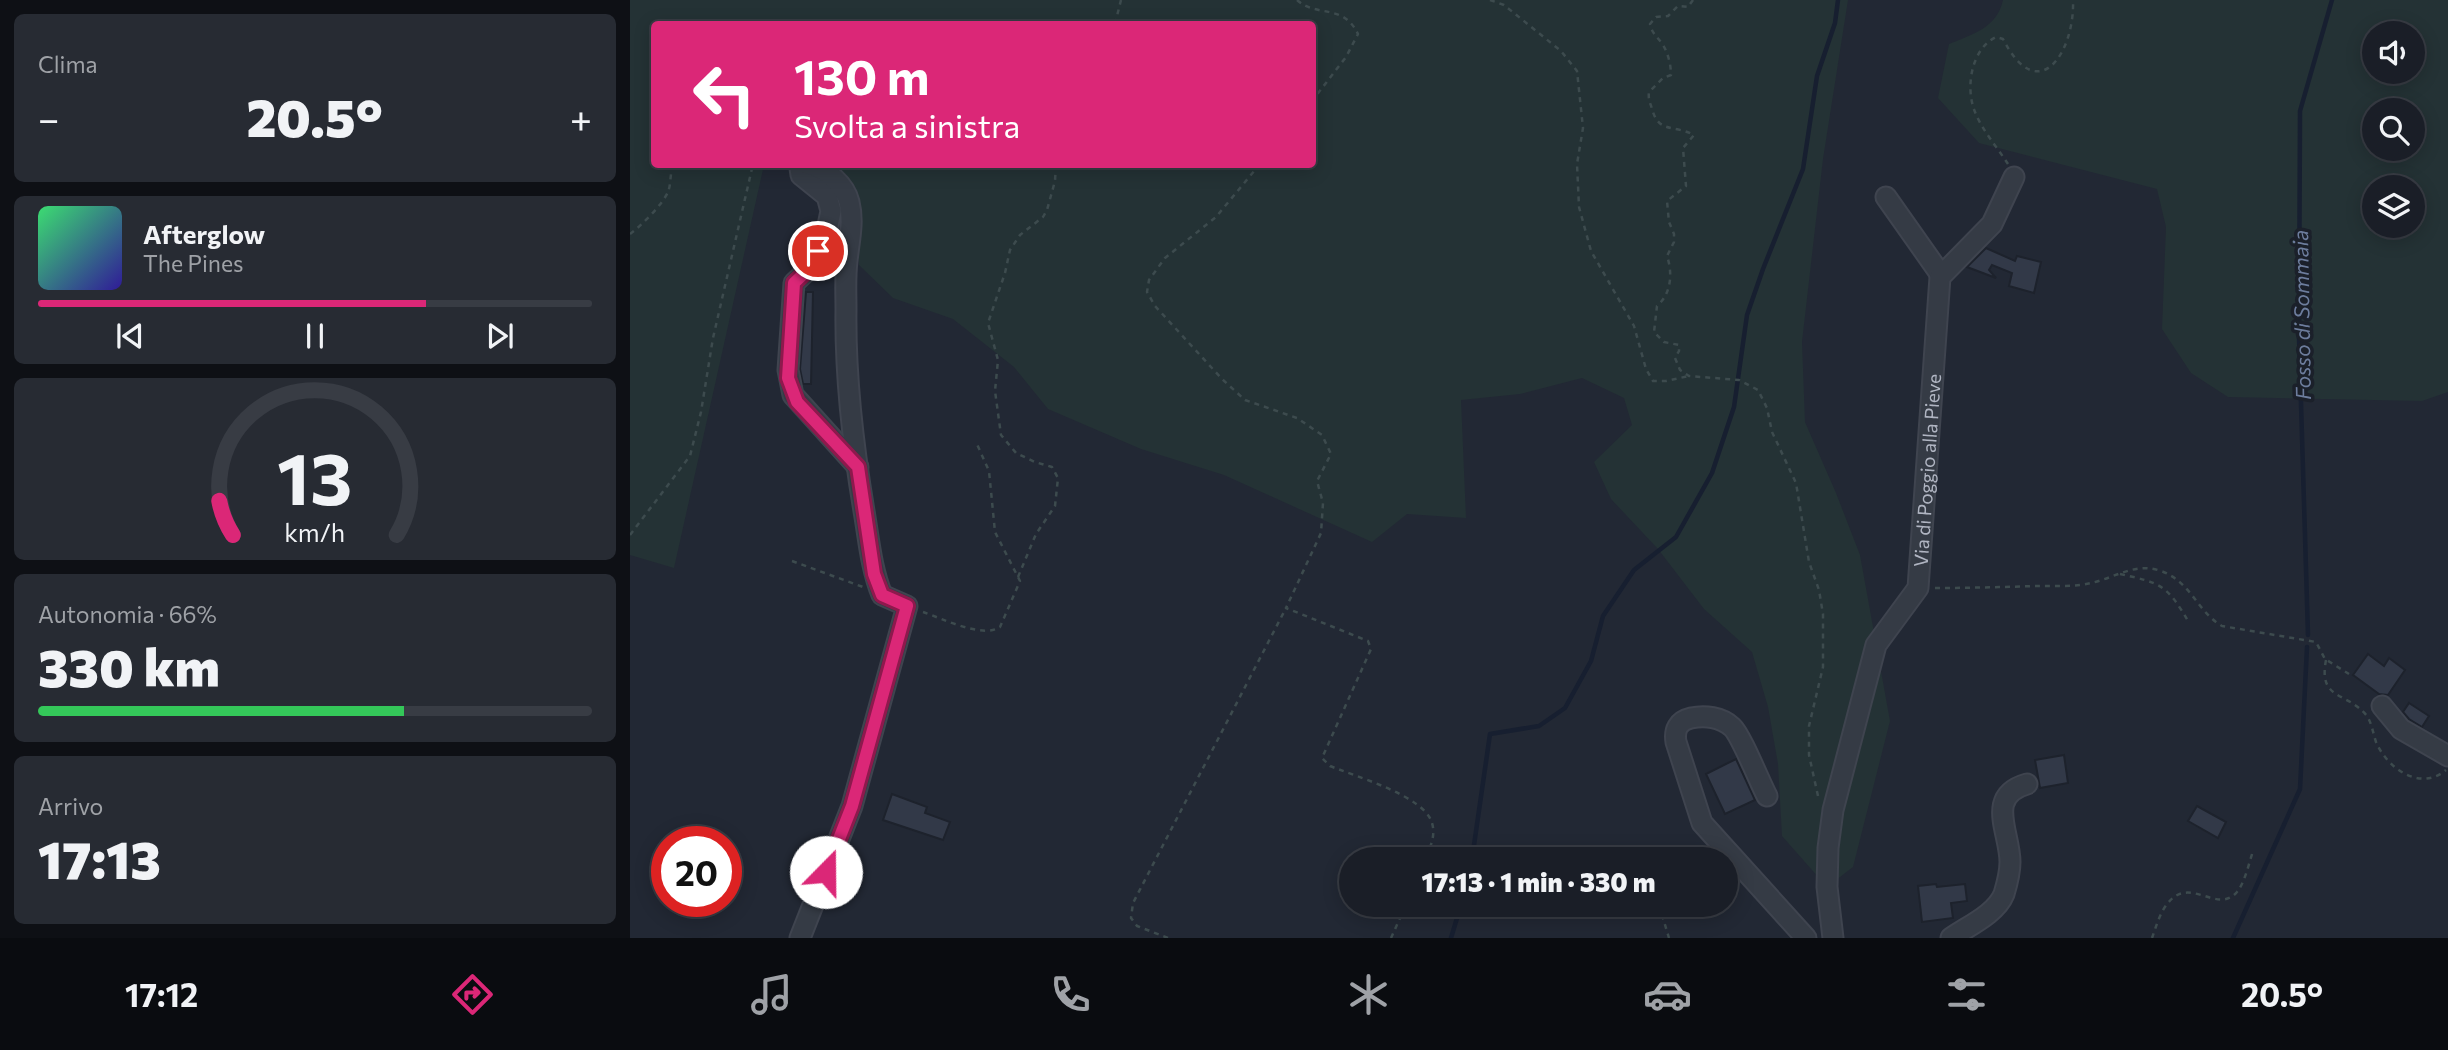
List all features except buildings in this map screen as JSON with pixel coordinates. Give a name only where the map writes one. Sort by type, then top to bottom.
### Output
[{"type":"street","points":[[800,168],[801,175],[827,196],[831,211],[826,235],[811,267],[794,283],[788,378],[797,402],[858,467]]},
{"type":"street","points":[[800,938],[852,806],[907,606],[882,595],[874,574],[858,467],[846,339],[847,264],[852,216],[844,188],[817,168]]},
{"type":"street","points":[[1886,197],[1941,275],[1992,224],[2014,177]]},
{"type":"street","name":"Via di Poggio alla Pieve","points":[[1833,938],[1827,887],[1831,823],[1876,645],[1918,588],[1941,275]]},
{"type":"street","points":[[2382,706],[2401,729],[2448,756]]},
{"type":"street","points":[[1767,796],[1732,728],[1712,717],[1687,718],[1679,723],[1675,733],[1676,742],[1702,823],[1806,938]]},
{"type":"street","points":[[1951,938],[1992,911],[2003,896],[2010,860],[2001,809],[2015,787],[2027,784]]},
{"type":"path","points":[[1116,21],[1121,0]]},
{"type":"path","points":[[1297,0],[1304,6],[1342,15],[1353,24],[1358,34],[1346,57],[1316,97]]},
{"type":"path","points":[[1490,0],[1504,5],[1561,51],[1577,71],[1583,128],[1577,164],[1579,207],[1591,251],[1634,326],[1646,369],[1653,381],[1689,376],[1739,380],[1758,390],[1768,408],[1772,432],[1796,483],[1809,562],[1819,590],[1823,614],[1823,667],[1809,726],[1809,755],[1820,805],[1831,823]]},
{"type":"path","points":[[1689,376],[1680,370],[1675,358],[1679,345],[1664,342],[1654,332],[1657,306],[1666,299],[1671,267],[1667,256],[1674,242],[1667,201],[1686,186],[1683,148],[1693,135],[1660,125],[1654,118],[1648,99],[1649,92],[1671,75],[1663,45],[1652,33],[1650,24],[1656,17],[1668,16],[1678,6],[1688,7],[1693,0]]},
{"type":"path","points":[[2014,177],[1975,112],[1970,89],[1976,59],[1986,43],[1996,37],[2003,39],[2016,59],[2027,69],[2045,70],[2055,65],[2068,41],[2074,18],[2073,0]]},
{"type":"path","points":[[630,234],[640,227],[669,191],[672,168]]},
{"type":"path","points":[[630,535],[690,456],[701,412],[713,338],[752,168]]},
{"type":"path","points":[[907,606],[978,630],[994,631],[1000,627],[1018,588],[1018,577],[1036,534],[1051,516],[1055,506],[1058,478],[1052,467],[1016,453],[1002,435],[995,391],[998,360],[988,323],[1010,250],[1020,235],[1047,210],[1056,168]]},
{"type":"path","points":[[1168,938],[1137,926],[1131,918],[1133,903],[1286,608],[1321,533],[1323,503],[1317,481],[1331,454],[1322,435],[1297,418],[1245,400],[1222,379],[1156,306],[1147,292],[1149,280],[1165,258],[1216,217],[1258,168]]},
{"type":"path","points":[[976,442],[989,471],[995,532],[1018,577]]},
{"type":"path","points":[[792,561],[882,595]]},
{"type":"path","points":[[1918,588],[2068,585],[2091,583],[2134,569],[2157,570],[2189,590],[2207,613],[2222,626],[2316,642],[2326,660],[2349,674]]},
{"type":"path","points":[[2120,574],[2150,580],[2163,587],[2176,599],[2189,621]]},
{"type":"path","points":[[1286,608],[1368,641],[1371,649],[1322,758],[1329,766],[1404,796],[1423,807],[1432,822],[1433,841],[1430,847]]},
{"type":"path","points":[[2326,660],[2325,683],[2329,689],[2349,701],[2369,719],[2376,742],[2391,765],[2403,774],[2427,779],[2436,777],[2448,768]]},
{"type":"path","points":[[2152,938],[2168,903],[2181,894],[2189,891],[2217,900],[2227,899],[2237,892],[2253,851]]},
{"type":"path","points":[[1391,938],[1401,917]]},
{"type":"path","points":[[1663,917],[1669,938]]},
{"type":"shaded area","points":[[630,0],[1848,0],[1823,159],[1802,342],[1805,422],[1860,555],[1890,721],[1853,867],[1827,887],[1782,836],[1778,764],[1768,707],[1752,652],[1704,609],[1658,549],[1611,499],[1594,462],[1632,425],[1624,398],[1582,378],[1520,394],[1461,400],[1466,518],[1407,514],[1372,542],[1224,475],[1141,449],[1048,409],[1014,367],[953,319],[893,298],[859,265],[853,185],[824,168],[1316,168],[1316,21],[651,21],[651,168],[763,168],[674,568],[630,555]]},
{"type":"shaded area","points":[[2003,0],[2448,0],[2448,392],[2422,401],[2228,397],[2191,373],[2162,329],[2166,227],[2157,189],[1979,143],[1938,98],[1949,44],[1983,29],[1995,17]]},
{"type":"waterway","points":[[1474,847],[1490,734],[1539,726],[1565,708],[1591,661],[1603,616],[1634,570],[1676,537],[1712,473],[1734,407],[1747,315],[1803,169],[1817,76],[1835,23],[1838,0]]},
{"type":"waterway","name":"Fosso di Sommaia","points":[[2308,635],[2299,337],[2300,111],[2332,0]]},
{"type":"waterway","name":"Fosso di Sommaia","points":[[2233,938],[2300,789],[2307,647]]},
{"type":"waterway","points":[[1451,938],[1457,917]]},
{"type":"route","points":[[818,251],[811,267],[794,283],[788,378],[797,402],[858,467],[874,574],[882,595],[907,606],[852,806],[826,872]]}]
